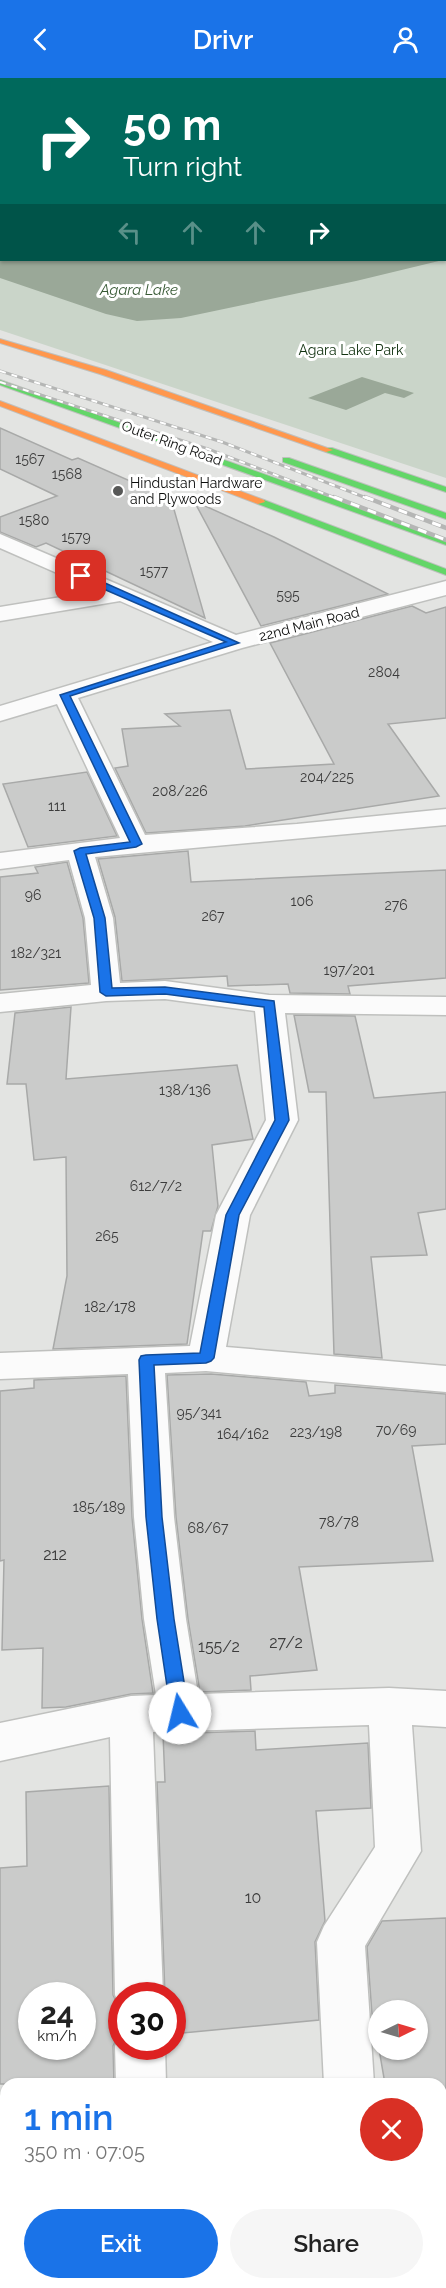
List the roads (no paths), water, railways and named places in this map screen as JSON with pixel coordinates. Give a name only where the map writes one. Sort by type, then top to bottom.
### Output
[{"type":"main road","points":[[0,341],[104,372],[446,490]]},
{"type":"main road","name":"Outer Ring Road","points":[[0,381],[446,542]]},
{"type":"main road","points":[[0,403],[446,572]]},
{"type":"main road","points":[[275,456],[446,516]]},
{"type":"street","points":[[0,540],[234,643]]},
{"type":"street","name":"22nd Main Road","points":[[0,714],[234,643],[446,588]]},
{"type":"street","points":[[0,614],[122,594]]},
{"type":"street","points":[[65,695],[136,844]]},
{"type":"street","points":[[0,861],[136,844],[297,832],[446,817]]},
{"type":"street","points":[[80,851],[99,918],[106,992]]},
{"type":"street","points":[[0,1003],[106,992],[165,990],[269,1004],[446,1005]]},
{"type":"street","points":[[206,1358],[232,1215],[282,1120],[269,1004]]},
{"type":"street","points":[[0,1366],[206,1358],[446,1379]]},
{"type":"street","points":[[146,1360],[154,1517],[165,1619],[180,1713]]},
{"type":"street","points":[[349,2078],[341,1942],[398,1851],[388,1706]]},
{"type":"street","points":[[0,1742],[131,1714],[388,1706],[446,1709]]},
{"type":"street","points":[[131,1714],[139,1982]]},
{"type":"street","points":[[140,2060],[141,2078]]},
{"type":"water","name":"Agara Lake","points":[[0,261],[439,261],[181,318],[137,321],[106,314],[0,278]]},
{"type":"water","points":[[362,377],[414,393],[404,398],[385,393],[346,410],[308,398]]},
{"type":"railway","points":[[0,371],[222,442],[369,499]]},
{"type":"railway","points":[[0,382],[208,449],[338,499]]},
{"type":"railway","points":[[334,497],[446,540]]},
{"type":"railway","points":[[365,497],[446,528]]},
{"type":"place","name":"Hindustan Hardware and Plywoods","points":[[118,491]]},
{"type":"park label","name":"Agara Lake Park","points":[[351,350]]}]
